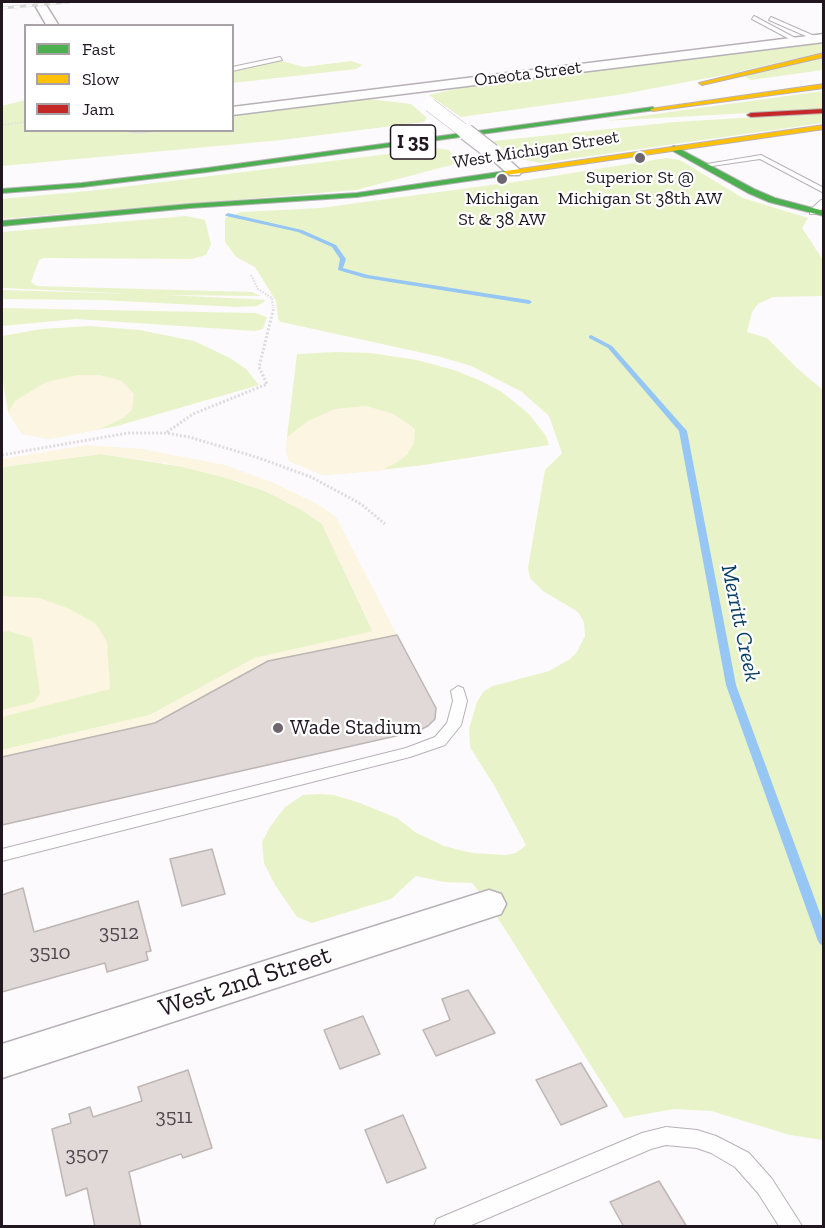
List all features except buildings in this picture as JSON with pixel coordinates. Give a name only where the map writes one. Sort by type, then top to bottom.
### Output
[{"type":"main road","points":[[684,87],[824,55]]},
{"type":"main road","name":"I 35","points":[[253,149],[824,75]]},
{"type":"main road","name":"I 35","points":[[2,191],[82,185],[824,86]]},
{"type":"main road","points":[[567,109],[614,100]]},
{"type":"main road","points":[[740,116],[824,111]]},
{"type":"main road","points":[[316,155],[389,150],[674,120]]},
{"type":"main road","name":"West Michigan Street","points":[[2,224],[189,206],[357,195],[824,127]]},
{"type":"main road","points":[[674,148],[772,200],[820,209]]},
{"type":"street","points":[[41,4],[52,24]]},
{"type":"street","name":"Oneota Street","points":[[234,111],[820,38]]},
{"type":"street","points":[[407,89],[492,152],[514,172]]},
{"type":"street","name":"West 2nd Street","points":[[2,1061],[489,904]]},
{"type":"lane","points":[[754,18],[797,41]]},
{"type":"lane","points":[[771,18],[820,38]]},
{"type":"lane","points":[[234,69],[280,59]]},
{"type":"lane","points":[[705,165],[761,157],[824,191]]},
{"type":"lane","points":[[2,855],[410,752],[440,741],[454,725],[460,701],[458,690]]},
{"type":"lane","points":[[445,1227],[649,1140],[666,1136],[697,1138],[716,1145],[742,1160],[765,1186],[791,1227]]},
{"type":"path","points":[[2,125],[24,122]]},
{"type":"path","points":[[129,132],[150,132]]},
{"type":"path","points":[[166,433],[193,414],[267,384],[259,367],[274,304],[272,298],[258,289],[251,275]]},
{"type":"path","points":[[2,455],[111,435],[166,433],[209,442],[311,477],[361,504],[385,524]]},
{"type":"green space","points":[[823,43],[823,52],[734,73],[618,95],[461,117],[429,95],[463,87]]},
{"type":"green space","points":[[823,58],[823,70],[751,80],[744,76]]},
{"type":"green space","points":[[282,61],[304,67],[351,61],[363,65],[356,69],[234,83],[234,70]]},
{"type":"green space","points":[[823,91],[823,109],[606,121]]},
{"type":"green space","points":[[370,99],[411,104],[427,118],[424,122],[282,140],[2,166],[2,106],[24,100],[24,132],[234,132],[234,114]]},
{"type":"green space","points":[[823,113],[823,123],[541,163],[514,158],[493,141],[675,122]]},
{"type":"green space","points":[[436,148],[449,150],[459,163],[356,190],[2,219],[2,199],[98,190]]},
{"type":"green space","points":[[666,158],[680,160],[743,198],[808,218],[802,228],[823,260],[823,296],[773,297],[758,304],[752,312],[747,332],[767,338],[823,390],[823,1140],[790,1135],[711,1111],[674,1109],[624,1118],[489,904],[472,883],[444,882],[416,876],[391,899],[312,923],[297,917],[275,885],[264,863],[262,842],[285,807],[303,795],[319,794],[334,795],[360,803],[397,818],[415,832],[444,846],[472,853],[506,855],[516,853],[526,845],[495,787],[470,747],[469,729],[477,702],[484,691],[493,686],[549,671],[570,659],[577,652],[585,636],[584,622],[578,612],[543,591],[530,578],[528,568],[545,470],[562,453],[549,416],[522,392],[471,366],[437,356],[281,322],[278,319],[276,301],[255,267],[236,257],[225,242],[225,218],[241,212],[320,208],[528,180]]},
{"type":"green space","points":[[186,216],[205,220],[211,244],[206,255],[192,259],[44,258],[39,260],[31,282],[37,286],[252,292],[260,296],[165,295],[265,300],[264,302],[257,306],[237,307],[100,300],[2,299],[2,290],[136,294],[2,288],[2,232]]},
{"type":"green space","points":[[2,308],[255,313],[267,317],[263,329],[255,331],[76,319],[2,326]]},
{"type":"green space","points":[[89,326],[140,330],[194,341],[230,358],[246,369],[259,385],[117,426],[49,439],[22,434],[8,412],[2,375],[2,336],[41,329]]},
{"type":"green space","points":[[371,353],[417,360],[454,370],[479,380],[502,392],[529,414],[546,436],[549,445],[417,466],[323,475],[289,461],[286,450],[297,354]]},
{"type":"green space","points":[[101,454],[203,470],[265,491],[302,510],[322,524],[373,632],[255,658],[150,715],[2,750],[2,467]]},
{"type":"sand","points":[[78,375],[100,375],[122,381],[134,394],[132,410],[123,418],[98,430],[49,439],[22,434],[8,412],[15,401],[46,382]]},
{"type":"sand","points":[[366,406],[394,414],[415,429],[414,443],[407,455],[379,471],[323,475],[289,461],[286,450],[287,437],[308,421],[335,409]]},
{"type":"sand","points":[[87,445],[142,449],[225,465],[272,482],[319,505],[336,517],[397,635],[268,661],[155,723],[2,757],[2,750],[150,715],[255,658],[373,631],[322,524],[302,510],[265,491],[238,481],[170,464],[101,454],[2,467],[2,459]]},
{"type":"sand","points":[[2,596],[39,598],[70,609],[96,624],[107,642],[110,689],[2,717],[2,710],[34,702],[40,694],[32,638],[8,631],[2,632]]},
{"type":"waterway","name":"Merritt Creek","points":[[228,215],[300,231],[334,246],[343,259],[340,269],[367,277],[529,302]]},
{"type":"waterway","name":"Merritt Creek","points":[[591,337],[610,347],[683,431],[731,685],[824,941]]},
{"type":"railway","points":[[2,8],[69,2]]},
{"type":"traffic: fast","points":[[2,191],[82,185],[207,170],[653,109]]},
{"type":"traffic: fast","points":[[674,148],[751,191],[772,200],[824,214]]},
{"type":"traffic: fast","points":[[2,224],[190,206],[357,195],[506,173]]},
{"type":"traffic: slow","points":[[702,83],[824,55]]},
{"type":"traffic: slow","points":[[653,109],[824,86]]},
{"type":"traffic: slow","points":[[506,173],[824,127]]},
{"type":"traffic: jam","points":[[751,115],[824,111]]},
{"type":"place","name":"Superior St @ Michigan St 38th AW","points":[[640,158]]},
{"type":"place","name":"Michigan St & 38 AW","points":[[502,179]]},
{"type":"place","name":"Wade Stadium","points":[[278,728]]}]
